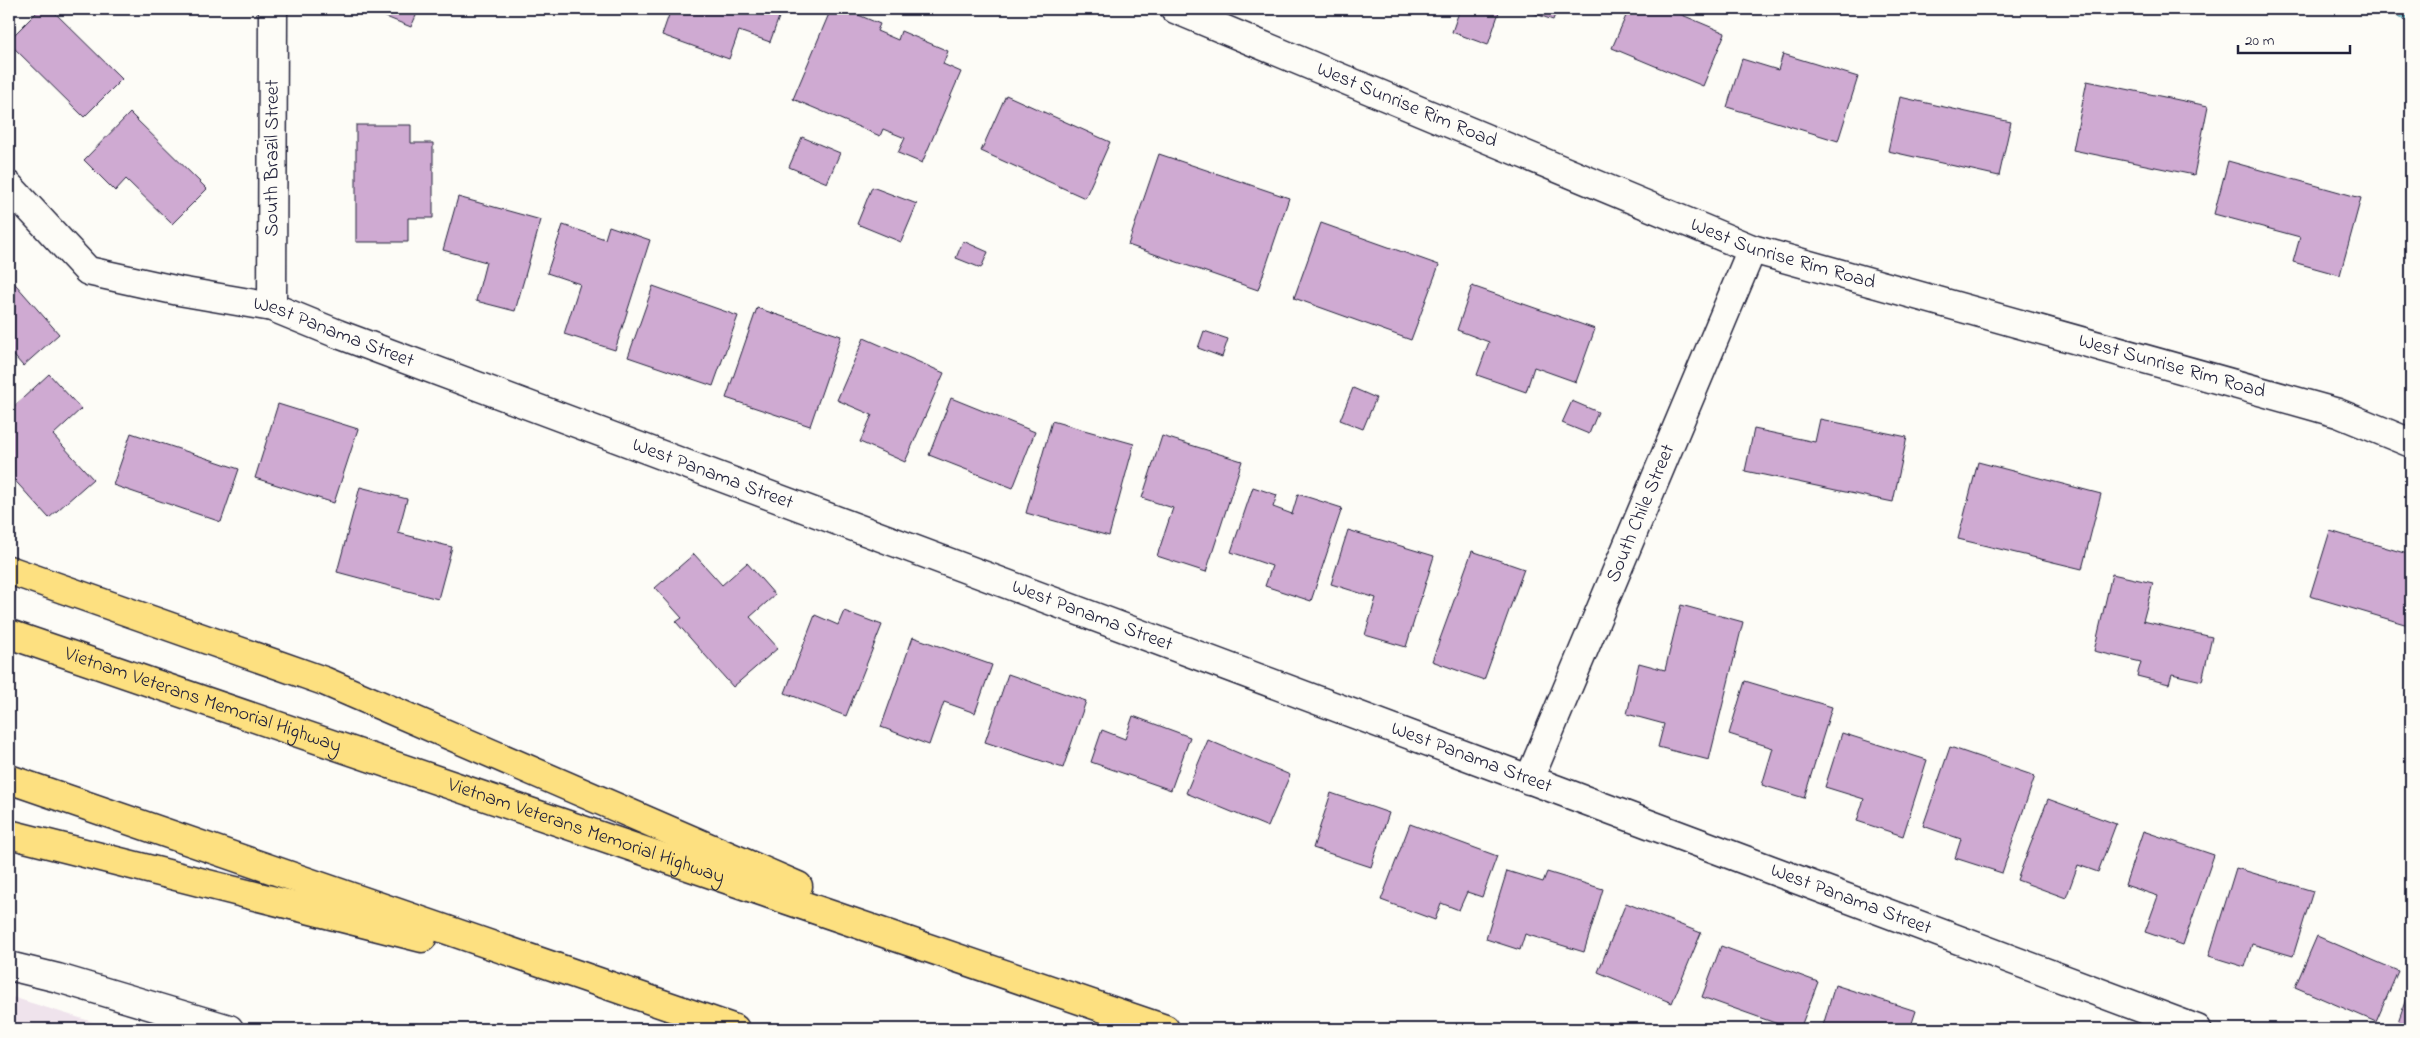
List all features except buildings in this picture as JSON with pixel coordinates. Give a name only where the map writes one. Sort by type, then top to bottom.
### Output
[{"type":"highway","points":[[9,570],[324,681],[985,967]]},
{"type":"highway","name":"Vietnam Veterans Memorial Highway","points":[[9,634],[1165,1029]]},
{"type":"highway","points":[[9,780],[735,1029]]},
{"type":"highway","points":[[9,834],[607,985]]},
{"type":"street","name":"South Brazil Street","points":[[272,307],[273,9]]},
{"type":"street","name":"West Sunrise Rim Road","points":[[1175,9],[1752,248],[2338,413],[2411,443]]},
{"type":"street","name":"West Panama Street","points":[[9,186],[88,271],[179,291],[272,307],[338,334],[2197,1029]]},
{"type":"street","name":"South Chile Street","points":[[1529,780],[1752,248]]},
{"type":"street","points":[[9,966],[58,978],[229,1029]]},
{"type":"shaded area","points":[[9,996],[115,1029],[9,1029]]},
{"type":"water","points":[[2381,9],[2411,9],[2411,22]]}]
